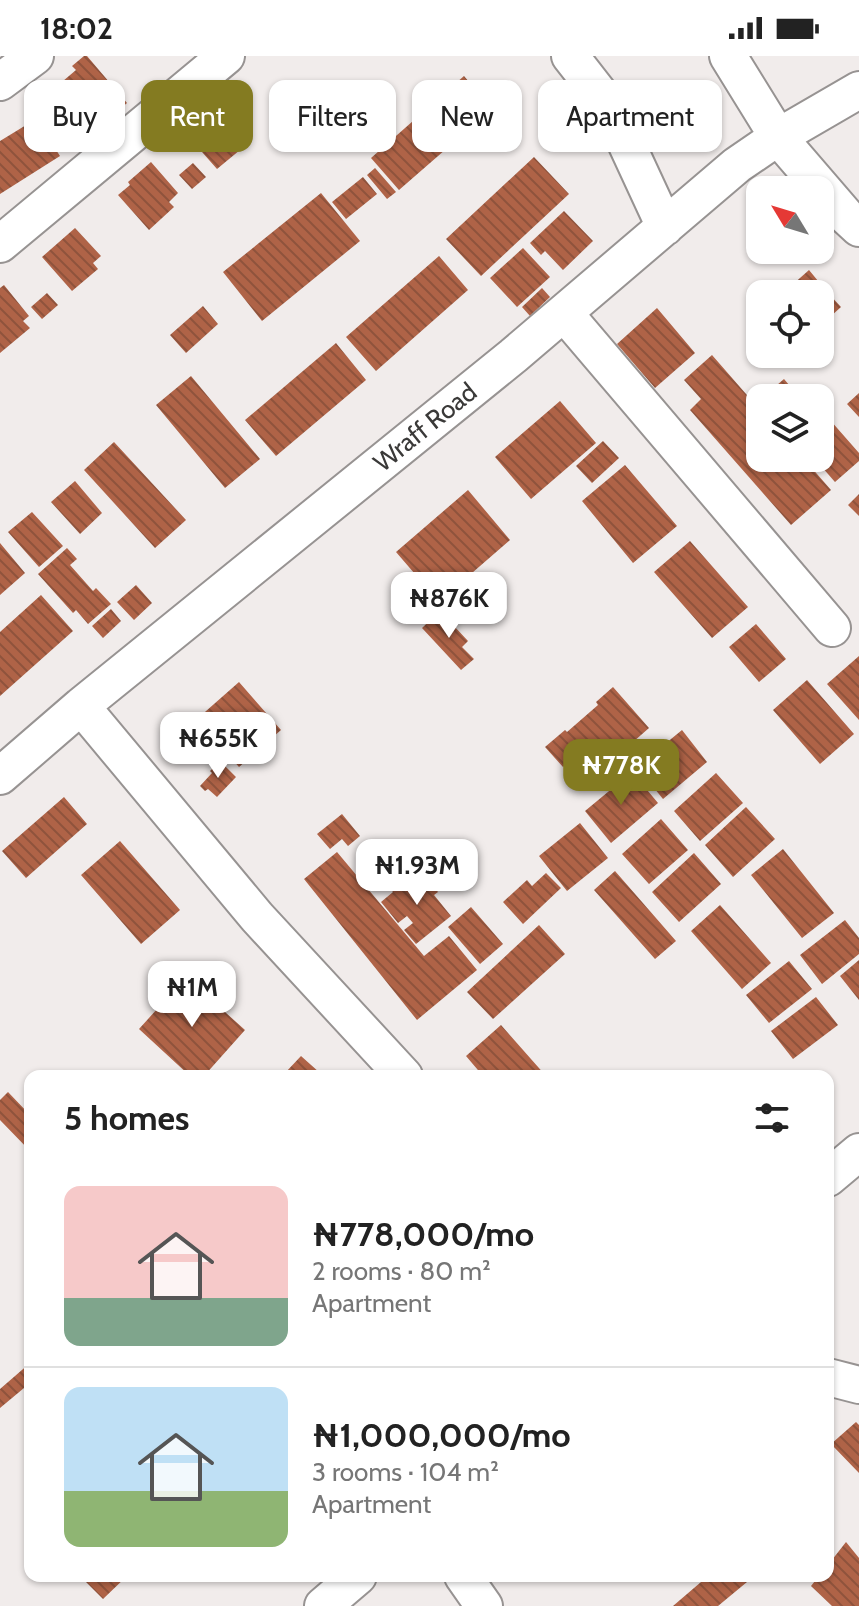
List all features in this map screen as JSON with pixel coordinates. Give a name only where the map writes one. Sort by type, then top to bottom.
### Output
[{"type":"street","points":[[0,82],[35,56]]},
{"type":"street","points":[[0,244],[226,56]]},
{"type":"street","points":[[570,56],[609,106],[665,227]]},
{"type":"street","points":[[728,56],[778,137],[859,228]]},
{"type":"street","name":"Wraff Road","points":[[0,776],[81,706],[564,313],[737,165],[859,90]]},
{"type":"street","points":[[564,313],[832,628]]},
{"type":"street","points":[[81,706],[257,917],[398,1070]]},
{"type":"street","points":[[834,1173],[859,1152]]},
{"type":"street","points":[[834,1379],[859,1385]]},
{"type":"street","points":[[323,1606],[351,1582]]},
{"type":"street","points":[[467,1582],[484,1606]]},
{"type":"building","points":[[87,56],[107,80],[64,80],[76,70],[72,66]]},
{"type":"building","points":[[412,122],[412,152],[443,152],[399,190],[371,158],[378,152],[396,152],[396,136]]},
{"type":"building","points":[[24,126],[24,152],[57,152],[60,156],[0,194],[0,141]]},
{"type":"building","points":[[202,152],[238,152],[217,169]]},
{"type":"building","points":[[534,157],[569,194],[481,276],[446,239]]},
{"type":"building","points":[[151,162],[178,193],[169,202],[174,207],[149,230],[118,195]]},
{"type":"building","points":[[193,163],[206,177],[192,189],[179,175]]},
{"type":"building","points":[[375,168],[396,192],[387,199],[367,175]]},
{"type":"building","points":[[363,177],[377,194],[346,219],[332,202]]},
{"type":"building","points":[[321,193],[360,241],[262,321],[223,272]]},
{"type":"building","points":[[564,211],[593,241],[563,270],[545,251],[541,255],[530,243]]},
{"type":"building","points":[[75,228],[101,256],[93,263],[98,269],[72,291],[42,257]]},
{"type":"building","points":[[523,248],[550,277],[517,307],[490,278]]},
{"type":"building","points":[[439,256],[468,290],[376,371],[346,337]]},
{"type":"building","points":[[809,270],[817,280],[798,280]]},
{"type":"building","points":[[4,285],[29,316],[23,321],[30,328],[0,353],[0,288]]},
{"type":"building","points":[[542,288],[550,297],[530,316],[522,307]]},
{"type":"building","points":[[47,293],[58,305],[42,319],[31,307]]},
{"type":"building","points":[[834,299],[841,307],[834,313]]},
{"type":"building","points":[[203,306],[218,324],[186,353],[170,335]]},
{"type":"building","points":[[657,308],[695,353],[655,388],[617,344]]},
{"type":"building","points":[[336,343],[366,380],[276,456],[245,420]]},
{"type":"building","points":[[712,355],[746,394],[746,472],[815,472],[831,490],[791,525],[690,410],[701,399],[684,380]]},
{"type":"building","points":[[191,376],[260,459],[225,488],[156,405]]},
{"type":"building","points":[[859,393],[859,417],[847,404]]},
{"type":"building","points":[[560,401],[596,443],[531,499],[495,457]]},
{"type":"building","points":[[834,425],[859,453],[859,461],[835,482],[826,472],[834,472]]},
{"type":"building","points":[[603,441],[619,458],[592,483],[576,466]]},
{"type":"building","points":[[114,442],[186,520],[155,548],[84,470]]},
{"type":"building","points":[[625,465],[677,526],[633,563],[582,501]]},
{"type":"building","points":[[75,481],[102,513],[80,534],[51,502]]},
{"type":"building","points":[[468,490],[510,540],[457,586],[445,572],[427,588],[396,552]]},
{"type":"building","points":[[859,494],[859,516],[848,505]]},
{"type":"building","points":[[32,512],[63,546],[39,567],[8,532]]},
{"type":"building","points":[[690,541],[748,607],[712,638],[654,572]]},
{"type":"building","points":[[0,543],[25,573],[0,595]]},
{"type":"building","points":[[67,548],[77,559],[70,565],[93,591],[96,588],[111,604],[88,624],[76,610],[73,613],[38,574]]},
{"type":"building","points":[[136,585],[152,603],[134,620],[117,602]]},
{"type":"building","points":[[41,595],[73,631],[0,696],[0,632]]},
{"type":"building","points":[[111,609],[121,621],[103,638],[92,626]]},
{"type":"building","points":[[440,611],[468,641],[462,647],[474,659],[461,670],[422,628]]},
{"type":"building","points":[[756,624],[786,659],[759,682],[729,647]]},
{"type":"building","points":[[859,656],[859,720],[827,684]]},
{"type":"building","points":[[807,680],[854,734],[820,764],[773,710]]},
{"type":"building","points":[[239,682],[281,730],[239,767],[197,719]]},
{"type":"building","points":[[613,687],[649,728],[592,778],[573,757],[563,767],[545,747],[598,705],[596,702]]},
{"type":"building","points":[[682,730],[707,762],[663,799],[637,767]]},
{"type":"building","points":[[220,761],[236,777],[217,797],[200,786]]},
{"type":"building","points":[[632,772],[658,803],[611,843],[585,811]]},
{"type":"building","points":[[716,773],[743,803],[700,841],[674,811]]},
{"type":"building","points":[[64,797],[87,824],[26,878],[2,851]]},
{"type":"building","points":[[746,807],[775,839],[733,877],[705,845]]},
{"type":"building","points":[[342,814],[360,836],[348,846],[342,839],[330,849],[317,834]]},
{"type":"building","points":[[661,819],[688,850],[649,884],[622,854]]},
{"type":"building","points":[[580,823],[608,858],[567,891],[539,856]]},
{"type":"building","points":[[120,841],[180,910],[141,944],[81,875]]},
{"type":"building","points":[[783,849],[834,913],[802,938],[751,875]]},
{"type":"building","points":[[337,852],[424,956],[449,936],[477,970],[417,1020],[304,879]]},
{"type":"building","points":[[694,853],[721,884],[679,922],[652,892]]},
{"type":"building","points":[[615,871],[676,941],[655,959],[594,890]]},
{"type":"building","points":[[422,872],[438,892],[434,895],[451,916],[416,944],[404,930],[413,923],[407,916],[398,923],[381,902],[393,892],[390,888],[399,880],[405,887]]},
{"type":"building","points":[[546,873],[561,888],[523,924],[503,902],[527,880],[532,886]]},
{"type":"building","points":[[720,905],[771,963],[742,989],[691,931]]},
{"type":"building","points":[[471,907],[503,944],[480,964],[448,927]]},
{"type":"building","points":[[845,920],[859,938],[859,954],[822,984],[800,955]]},
{"type":"building","points":[[539,925],[565,954],[493,1019],[467,992]]},
{"type":"building","points":[[859,960],[859,1000],[840,976]]},
{"type":"building","points":[[789,961],[812,989],[769,1023],[746,995]]},
{"type":"building","points":[[186,977],[245,1030],[209,1070],[183,1070],[139,1029]]},
{"type":"building","points":[[816,997],[838,1025],[793,1059],[771,1031]]},
{"type":"building","points":[[501,1025],[541,1070],[478,1070],[466,1056]]},
{"type":"building","points":[[301,1056],[317,1070],[288,1070]]},
{"type":"building","points":[[8,1092],[24,1109],[24,1145],[0,1120],[0,1100]]},
{"type":"building","points":[[24,1368],[24,1388],[0,1408],[0,1389]]},
{"type":"building","points":[[856,1422],[859,1425],[859,1473],[834,1447],[834,1441]]},
{"type":"building","points":[[846,1542],[859,1558],[859,1606],[832,1606],[811,1586],[814,1582],[834,1582],[834,1557]]},
{"type":"building","points":[[86,1582],[121,1582],[103,1599]]},
{"type":"building","points":[[701,1582],[747,1582],[718,1606],[673,1606]]}]
